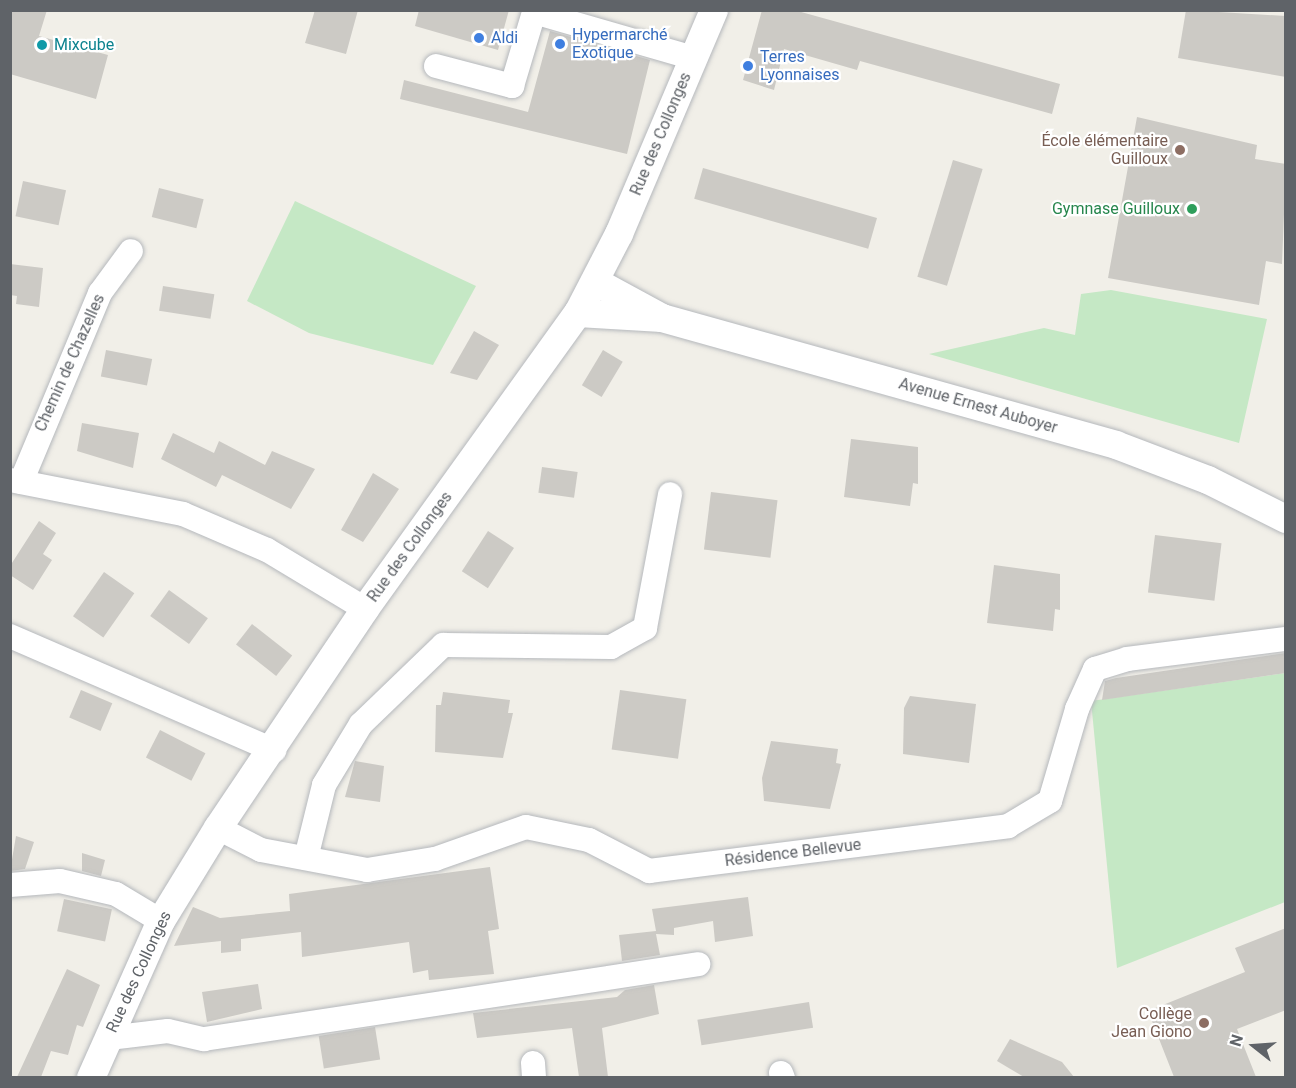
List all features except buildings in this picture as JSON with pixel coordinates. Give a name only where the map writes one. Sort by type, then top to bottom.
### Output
[{"type":"street","name":"Rue des Collonges","points":[[91,1077],[161,921],[218,828],[274,750],[365,609],[578,312],[596,282],[714,10]]},
{"type":"street","points":[[436,66],[512,86],[534,12],[693,58]]},
{"type":"street","name":"Chemin de Chazelles","points":[[131,251],[100,293],[16,481],[183,514],[267,550],[365,609]]},
{"type":"street","name":"Avenue Ernest Auboyer","points":[[596,282],[662,318]]},
{"type":"street","name":"Avenue Ernest Auboyer","points":[[578,312],[662,318],[1116,445],[1208,480],[1286,519]]},
{"type":"street","points":[[306,858],[324,785],[361,724],[443,645],[611,647],[645,628],[670,494]]},
{"type":"street","points":[[10,636],[274,750]]},
{"type":"street","name":"Résidence Bellevue","points":[[218,828],[261,850],[367,870],[435,859],[526,827],[589,840],[649,871],[1008,826],[1050,801],[1077,709],[1095,669],[1127,659],[1286,639]]},
{"type":"street","points":[[10,885],[60,881],[116,894],[161,921]]},
{"type":"street","points":[[109,1038],[168,1031],[204,1040],[698,964]]},
{"type":"green space","points":[[295,201],[476,286],[433,365],[309,333],[247,301]]},
{"type":"green space","points":[[1111,290],[1267,319],[1239,443],[929,354],[1044,328],[1075,335],[1081,294]]},
{"type":"green space","points":[[1285,673],[1285,902],[1117,968],[1091,701]]},
{"type":"place","name":"Aldi","points":[[479,38]]},
{"type":"place","name":"Hypermarché Exotique","points":[[560,44]]},
{"type":"place","name":"Mixcube","points":[[42,45]]},
{"type":"place","name":"Terres Lyonnaises","points":[[748,66]]},
{"type":"place","name":"École élémentaire Guilloux","points":[[1180,150]]},
{"type":"place","name":"Gymnase Guilloux","points":[[1192,209]]},
{"type":"place","name":"Collège Jean Giono","points":[[1204,1023]]}]
